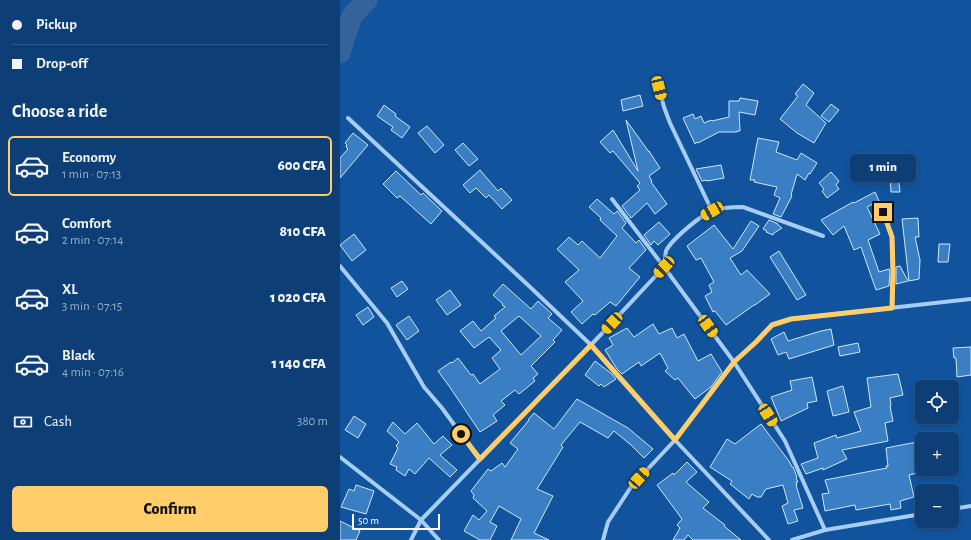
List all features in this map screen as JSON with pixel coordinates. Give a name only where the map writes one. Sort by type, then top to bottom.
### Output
[{"type":"street","points":[[659,88],[670,123],[712,211]]},
{"type":"street","points":[[348,118],[591,345],[675,440],[769,540]]},
{"type":"street","points":[[612,199],[734,362],[785,441],[825,530]]},
{"type":"street","points":[[411,540],[421,520],[591,345],[664,267],[666,251],[675,239],[698,219],[712,211],[732,207],[743,208],[823,236]]},
{"type":"street","points":[[883,212],[892,237],[892,308]]},
{"type":"street","points":[[340,266],[387,323],[424,387],[442,408],[480,459]]},
{"type":"street","points":[[602,540],[608,522],[631,487],[675,440],[734,362],[772,325],[791,319],[971,299]]},
{"type":"street","points":[[340,457],[421,520],[439,540]]},
{"type":"street","points":[[959,508],[971,506]]},
{"type":"street","points":[[792,540],[825,530],[915,515]]},
{"type":"building","points":[[803,84],[814,93],[806,105],[826,123],[814,143],[797,133],[780,119],[798,96],[795,94]]},
{"type":"building","points":[[640,95],[643,106],[623,111],[621,100]]},
{"type":"building","points":[[740,98],[758,101],[755,115],[739,112],[740,131],[719,132],[695,144],[683,118],[693,114],[695,119],[701,116],[704,123],[711,120],[729,117],[729,101],[739,101]]},
{"type":"building","points":[[831,104],[839,110],[829,122],[821,116]]},
{"type":"building","points":[[384,105],[396,114],[395,116],[410,127],[402,138],[391,130],[393,127],[377,116]]},
{"type":"building","points":[[626,120],[660,168],[649,176],[652,181],[651,182],[667,204],[655,214],[647,203],[631,218],[622,206],[640,190],[637,186],[640,183],[613,151],[610,153],[600,142],[613,130],[638,171]]},
{"type":"building","points":[[427,126],[444,145],[435,153],[418,133]]},
{"type":"building","points":[[353,133],[368,145],[340,178],[340,158],[348,149],[345,143]]},
{"type":"building","points":[[758,138],[779,142],[776,152],[797,160],[801,153],[817,163],[805,180],[797,174],[792,196],[781,217],[773,214],[780,198],[774,195],[777,187],[754,182],[755,180],[750,180]]},
{"type":"building","points":[[463,143],[478,159],[469,166],[455,150]]},
{"type":"building","points":[[897,159],[897,163],[901,163],[901,172],[898,173],[900,192],[891,192],[889,160]]},
{"type":"building","points":[[721,165],[724,178],[707,181],[702,181],[696,169]]},
{"type":"building","points":[[480,170],[498,191],[501,188],[512,200],[502,209],[489,195],[486,198],[476,188],[470,193],[463,185]]},
{"type":"building","points":[[396,171],[421,195],[423,193],[442,211],[431,224],[400,196],[397,198],[383,184]]},
{"type":"building","points":[[831,172],[839,181],[836,185],[839,189],[827,198],[822,191],[824,189],[819,183]]},
{"type":"building","points":[[875,192],[879,201],[867,207],[880,234],[868,240],[879,272],[889,269],[890,272],[889,286],[876,290],[861,247],[854,250],[844,226],[833,235],[821,220],[853,202],[854,203]]},
{"type":"building","points":[[597,199],[614,214],[617,211],[626,223],[622,228],[636,243],[639,240],[646,250],[629,268],[640,277],[616,306],[610,302],[582,324],[571,312],[583,301],[565,282],[579,270],[557,249],[569,237],[578,245],[582,241],[600,258],[617,236],[589,207]]},
{"type":"building","points":[[918,218],[919,237],[915,237],[920,260],[919,279],[909,281],[902,219]]},
{"type":"building","points":[[769,220],[778,224],[782,228],[773,235],[763,229]]},
{"type":"building","points":[[751,221],[759,226],[742,251],[730,258],[741,275],[747,270],[770,294],[726,325],[715,311],[713,312],[705,296],[712,292],[709,285],[714,282],[701,258],[696,260],[687,246],[714,225],[733,249]]},
{"type":"building","points":[[659,222],[670,234],[658,245],[654,241],[651,245],[644,235]]},
{"type":"building","points":[[354,234],[366,250],[352,261],[340,245]]},
{"type":"building","points":[[939,244],[950,244],[948,262],[938,262]]},
{"type":"building","points":[[779,251],[806,295],[797,300],[770,257]]},
{"type":"building","points":[[900,266],[908,281],[896,284],[896,267]]},
{"type":"building","points":[[402,281],[408,289],[397,297],[391,288]]},
{"type":"building","points":[[503,284],[531,309],[538,301],[552,314],[548,318],[562,330],[553,340],[555,342],[531,366],[538,374],[533,378],[535,381],[519,394],[515,390],[501,401],[505,405],[493,415],[497,421],[480,432],[438,371],[458,358],[480,384],[500,369],[492,358],[501,350],[489,337],[474,348],[460,331],[473,321],[481,331],[496,318],[494,316],[505,307],[493,295]],"holes":[[[519,316],[541,336],[521,355],[501,331]]]},
{"type":"building","points":[[450,290],[461,305],[447,315],[436,300]]},
{"type":"building","points":[[368,307],[374,317],[363,325],[356,315]]},
{"type":"building","points":[[409,316],[419,331],[407,340],[396,325]]},
{"type":"building","points":[[653,324],[659,334],[672,328],[677,338],[684,334],[698,361],[711,354],[722,372],[711,387],[695,399],[678,378],[675,380],[665,371],[668,368],[660,353],[641,366],[639,362],[622,374],[605,350],[613,345],[609,338],[627,328],[634,337]]},
{"type":"building","points":[[831,329],[834,345],[789,359],[786,352],[778,355],[771,339],[784,332],[788,341]]},
{"type":"building","points":[[858,343],[860,352],[840,356],[838,347]]},
{"type":"building","points":[[971,347],[971,375],[957,377],[956,358],[954,358],[953,348]]},
{"type":"building","points":[[595,361],[616,379],[604,387],[601,384],[599,386],[585,375]]},
{"type":"building","points":[[898,374],[903,395],[890,398],[893,421],[885,423],[888,441],[842,450],[847,459],[823,470],[823,468],[806,474],[801,464],[818,458],[814,443],[836,435],[837,438],[861,431],[854,412],[871,407],[867,378]]},
{"type":"building","points":[[812,377],[817,401],[807,403],[808,408],[781,421],[771,397],[792,390],[790,381]]},
{"type":"building","points":[[843,386],[849,412],[833,416],[827,391]]},
{"type":"building","points":[[577,399],[628,428],[653,449],[644,458],[614,431],[608,438],[580,422],[561,445],[563,447],[537,489],[553,496],[534,533],[549,540],[511,540],[521,519],[499,506],[490,522],[497,526],[490,540],[480,540],[464,531],[473,515],[479,520],[487,511],[473,498],[474,495],[471,491],[488,469],[491,471],[502,463],[505,467],[518,449],[510,443],[528,420],[534,413],[554,429]]},
{"type":"building","points":[[354,416],[366,424],[358,438],[345,430]]},
{"type":"building","points":[[393,422],[405,434],[417,423],[434,444],[443,436],[452,445],[440,455],[457,470],[450,477],[429,458],[415,474],[409,469],[405,476],[396,470],[397,467],[390,464],[398,448],[396,446],[399,442],[387,431]]},
{"type":"building","points":[[761,424],[789,461],[797,477],[798,482],[796,482],[796,485],[803,508],[794,510],[798,521],[788,524],[782,506],[788,503],[783,485],[766,489],[761,497],[757,497],[752,494],[749,499],[730,484],[732,481],[710,467],[727,439],[735,444]]},
{"type":"building","points":[[915,442],[915,474],[909,475],[914,497],[900,501],[901,508],[891,510],[890,504],[856,510],[855,505],[825,511],[822,494],[829,493],[825,480],[887,468],[886,448]]},
{"type":"building","points":[[687,462],[697,472],[686,482],[709,502],[703,508],[741,540],[693,540],[688,535],[684,540],[673,540],[680,528],[677,525],[682,519],[657,485],[673,473],[674,475]]},
{"type":"building","points":[[356,485],[374,491],[366,514],[341,507],[349,489],[354,491]]},
{"type":"building","points":[[340,521],[360,531],[356,540],[340,540]]},
{"type":"waterway","points":[[340,53],[352,16],[367,0]]},
{"type":"route","points":[[461,434],[480,459],[591,345],[675,440],[734,362],[772,325],[791,319],[892,308],[892,237],[883,212]]}]
